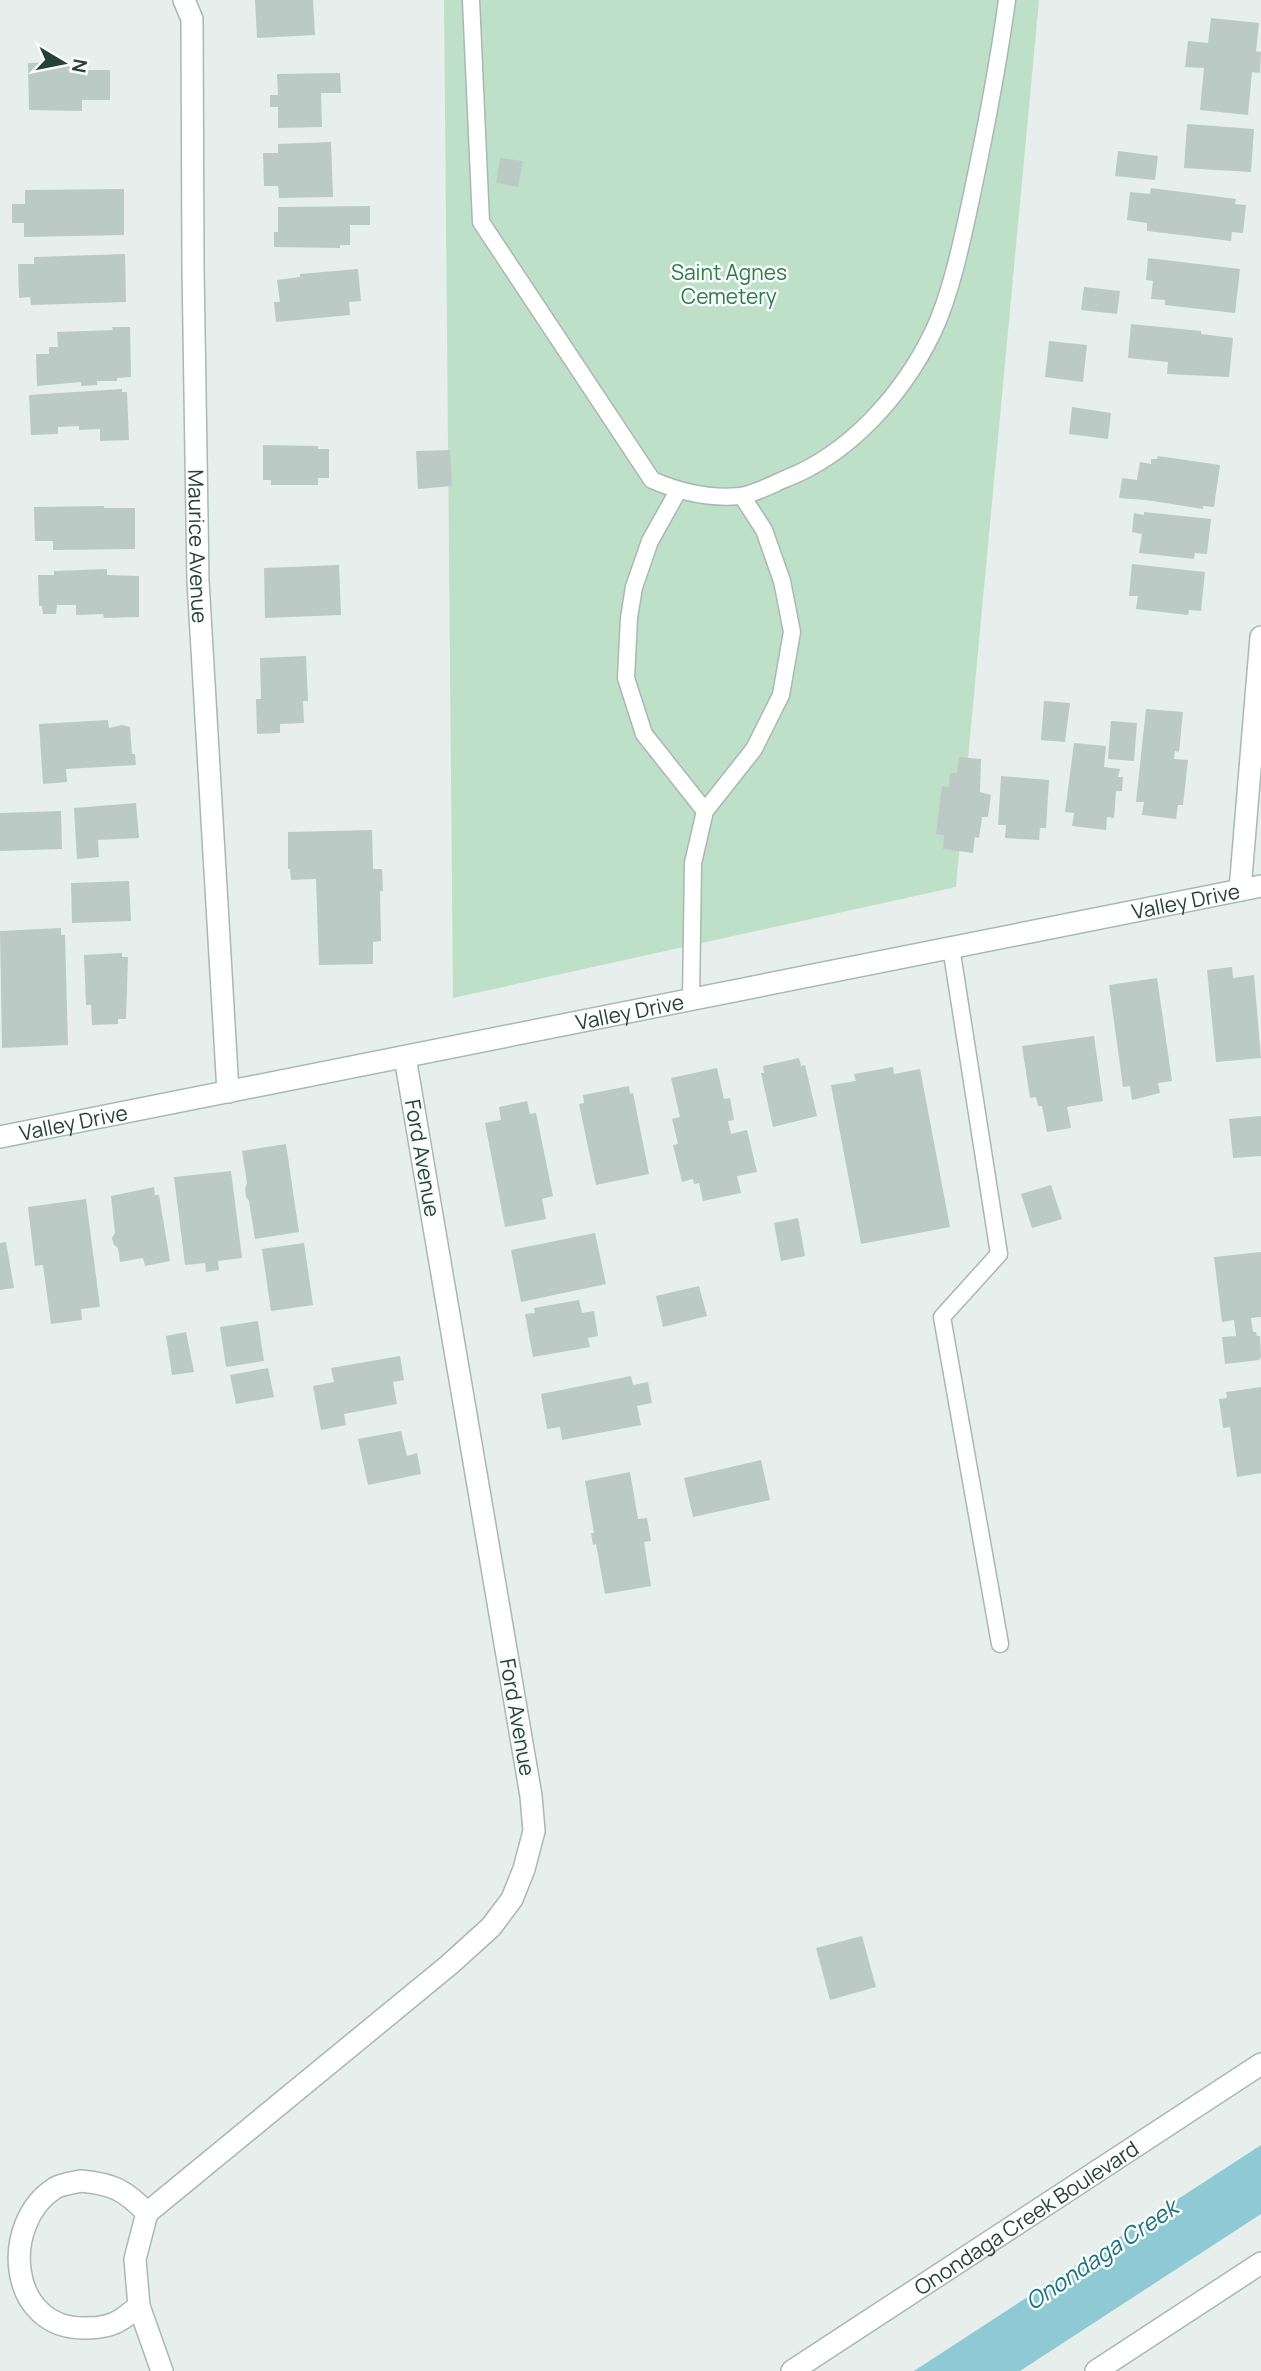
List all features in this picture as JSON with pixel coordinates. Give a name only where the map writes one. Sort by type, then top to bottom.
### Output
[{"type":"street","name":"Maurice Avenue","points":[[184,0],[192,19],[198,581],[228,1092]]},
{"type":"street","points":[[1240,890],[1261,637]]},
{"type":"street","name":"Valley Drive","points":[[0,1137],[1261,886]]},
{"type":"street","name":"Ford Avenue","points":[[146,2213],[449,1965],[491,1927],[512,1899],[524,1869],[534,1831],[531,1796],[405,1057]]},
{"type":"street","name":"Onondaga Creek Boulevard","points":[[792,2371],[1261,2064]]},
{"type":"street","points":[[139,2306],[121,2320],[99,2328],[76,2329],[53,2322],[34,2308],[20,2289],[13,2267],[13,2243],[20,2221],[35,2201],[57,2187],[81,2181],[106,2184],[129,2195],[146,2213],[135,2259],[139,2306],[162,2371]]},
{"type":"street","points":[[1096,2371],[1261,2263]]},
{"type":"lane","points":[[471,0],[481,222],[652,480],[678,491],[710,496],[743,496],[797,474],[850,441],[898,390],[933,331],[959,254],[984,135],[1007,0]]},
{"type":"lane","points":[[678,491],[650,541],[634,587],[629,618],[626,678],[644,734],[705,811]]},
{"type":"lane","points":[[691,1000],[692,863],[705,811],[754,749],[776,706],[781,695],[792,632],[782,581],[764,530],[743,496]]},
{"type":"lane","points":[[951,947],[999,1254],[942,1317],[1000,1644]]},
{"type":"green space","name":"Saint Agnes Cemetery","points":[[444,0],[1039,0],[956,887],[453,998]]},
{"type":"water","name":"Onondaga Creek","points":[[1261,2145],[1261,2214],[1020,2371],[914,2371]]},
{"type":"building","points":[[255,0],[313,0],[315,35],[257,38]]},
{"type":"building","points":[[1211,18],[1259,23],[1256,51],[1261,52],[1260,73],[1252,72],[1248,115],[1200,110],[1204,68],[1185,67],[1188,41],[1208,43]]},
{"type":"building","points":[[80,62],[80,70],[110,70],[110,100],[82,100],[82,111],[29,110],[28,63]]},
{"type":"building","points":[[340,73],[341,93],[321,93],[322,127],[278,128],[278,107],[270,107],[270,95],[278,95],[277,74]]},
{"type":"building","points":[[1187,124],[1254,129],[1251,172],[1184,168]]},
{"type":"building","points":[[331,142],[333,197],[279,198],[278,186],[264,186],[263,153],[278,153],[278,144]]},
{"type":"building","points":[[1118,151],[1158,156],[1155,180],[1115,176]]},
{"type":"building","points":[[500,158],[523,161],[518,187],[496,183]]},
{"type":"building","points":[[1151,188],[1236,199],[1235,204],[1246,205],[1243,233],[1232,232],[1231,241],[1147,231],[1147,223],[1127,220],[1130,192],[1150,194]]},
{"type":"building","points":[[124,189],[124,235],[24,237],[24,223],[12,223],[12,204],[25,204],[25,190]]},
{"type":"building","points":[[370,206],[370,225],[350,225],[350,245],[340,245],[340,248],[274,247],[274,232],[278,232],[278,207]]},
{"type":"building","points":[[125,254],[126,302],[31,305],[30,297],[19,298],[18,264],[34,264],[34,257]]},
{"type":"building","points":[[1148,258],[1240,269],[1235,313],[1165,305],[1165,300],[1151,299],[1153,281],[1146,280]]},
{"type":"building","points":[[358,269],[361,301],[349,302],[350,315],[276,322],[274,302],[280,302],[277,280],[300,277],[300,274]]},
{"type":"building","points":[[1084,287],[1120,291],[1117,314],[1081,310]]},
{"type":"building","points":[[1131,324],[1201,331],[1201,334],[1233,338],[1229,377],[1167,374],[1168,362],[1128,358]]},
{"type":"building","points":[[112,327],[130,327],[131,377],[117,378],[117,381],[97,381],[97,385],[81,386],[81,382],[37,386],[36,354],[49,354],[49,347],[58,347],[57,332],[113,330]]},
{"type":"building","points":[[1049,341],[1087,345],[1083,382],[1045,377]]},
{"type":"building","points":[[122,389],[122,392],[127,392],[129,440],[100,441],[100,429],[79,430],[79,426],[58,427],[58,434],[31,435],[29,395]]},
{"type":"building","points":[[1072,407],[1111,413],[1108,439],[1069,434]]},
{"type":"building","points":[[263,445],[318,446],[318,449],[329,449],[329,478],[318,478],[318,485],[271,485],[271,480],[263,480]]},
{"type":"building","points":[[450,450],[452,486],[418,489],[416,451]]},
{"type":"building","points":[[1158,456],[1220,465],[1214,507],[1203,506],[1203,509],[1119,498],[1122,478],[1137,480],[1140,462],[1151,464],[1151,459],[1157,459]]},
{"type":"building","points":[[34,507],[135,508],[135,549],[53,550],[53,541],[35,541]]},
{"type":"building","points":[[1144,512],[1211,519],[1207,554],[1195,553],[1194,559],[1139,553],[1142,534],[1132,532],[1134,513],[1144,515]]},
{"type":"building","points":[[1132,564],[1205,572],[1201,611],[1189,610],[1188,615],[1136,609],[1138,596],[1129,596]]},
{"type":"building","points":[[339,565],[341,615],[265,618],[264,568]]},
{"type":"building","points":[[107,569],[107,575],[139,576],[139,617],[104,618],[103,614],[76,615],[76,605],[57,605],[56,614],[43,614],[42,606],[39,606],[38,575],[54,575],[54,571]]},
{"type":"building","points":[[306,656],[308,701],[303,701],[304,723],[280,724],[280,733],[257,734],[256,699],[261,699],[260,658]]},
{"type":"building","points":[[1044,701],[1070,703],[1065,742],[1041,740]]},
{"type":"building","points":[[1146,709],[1183,712],[1179,752],[1175,751],[1174,759],[1188,760],[1183,805],[1178,805],[1176,819],[1142,815],[1144,802],[1136,802]]},
{"type":"building","points":[[108,720],[109,728],[122,725],[130,727],[132,754],[135,754],[136,765],[66,769],[67,782],[43,784],[39,724]]},
{"type":"building","points":[[1111,721],[1137,723],[1134,761],[1108,759]]},
{"type":"building","points":[[1074,743],[1106,746],[1104,767],[1120,769],[1118,777],[1123,777],[1122,791],[1116,791],[1114,818],[1107,817],[1106,830],[1072,826],[1074,813],[1065,812]]},
{"type":"building","points":[[959,757],[981,759],[980,792],[991,795],[988,817],[982,817],[979,838],[975,837],[973,853],[943,849],[944,835],[936,834],[942,786],[949,787],[950,773],[957,773]]},
{"type":"building","points":[[1001,776],[1049,780],[1046,828],[1040,828],[1039,840],[1005,838],[1006,825],[998,825]]},
{"type":"building","points":[[136,803],[139,838],[98,840],[99,857],[77,859],[74,808]]},
{"type":"building","points":[[61,811],[62,849],[0,851],[0,813]]},
{"type":"building","points":[[372,830],[373,869],[382,869],[383,891],[380,891],[381,941],[373,942],[373,964],[319,965],[316,879],[291,880],[288,869],[288,832]]},
{"type":"building","points":[[129,881],[131,921],[72,923],[71,883]]},
{"type":"building","points":[[61,928],[61,935],[65,935],[68,1045],[2,1048],[0,931]]},
{"type":"building","points":[[122,953],[122,957],[128,957],[126,1019],[118,1019],[118,1024],[92,1025],[91,1005],[86,1005],[84,955]]},
{"type":"building","points":[[1232,967],[1233,978],[1254,975],[1261,1058],[1216,1062],[1207,970]]},
{"type":"building","points":[[1157,978],[1172,1081],[1158,1083],[1160,1093],[1132,1100],[1130,1086],[1123,1087],[1109,985]]},
{"type":"building","points":[[1094,1036],[1103,1101],[1067,1107],[1071,1128],[1047,1132],[1042,1106],[1038,1106],[1036,1097],[1030,1098],[1022,1046]]},
{"type":"building","points":[[799,1058],[801,1066],[805,1065],[817,1116],[773,1127],[761,1073],[764,1073],[763,1066]]},
{"type":"building","points":[[893,1067],[894,1074],[920,1069],[950,1227],[861,1244],[831,1085],[856,1081],[854,1074]]},
{"type":"building","points":[[717,1068],[724,1099],[730,1098],[734,1120],[728,1121],[731,1134],[747,1130],[757,1172],[737,1176],[741,1193],[703,1201],[699,1183],[694,1184],[693,1179],[682,1182],[673,1145],[678,1144],[672,1119],[680,1117],[671,1078]]},
{"type":"building","points":[[629,1086],[630,1094],[633,1093],[649,1174],[596,1185],[579,1104],[584,1103],[583,1095]]},
{"type":"building","points":[[527,1101],[530,1114],[536,1113],[553,1196],[542,1199],[546,1219],[505,1227],[485,1123],[501,1120],[499,1107]]},
{"type":"building","points":[[1261,1116],[1261,1156],[1233,1158],[1229,1119]]},
{"type":"building","points":[[286,1144],[299,1232],[255,1239],[246,1197],[247,1183],[242,1151]]},
{"type":"building","points":[[231,1171],[242,1258],[218,1261],[219,1270],[206,1272],[205,1263],[185,1265],[174,1177]]},
{"type":"building","points":[[1051,1185],[1062,1219],[1032,1228],[1021,1194]]},
{"type":"building","points":[[154,1187],[155,1195],[159,1195],[170,1261],[145,1266],[143,1258],[120,1262],[118,1248],[112,1238],[115,1233],[111,1196]]},
{"type":"building","points":[[86,1199],[100,1307],[81,1309],[82,1320],[51,1324],[43,1265],[35,1266],[28,1207]]},
{"type":"building","points":[[798,1218],[805,1256],[781,1261],[774,1223]]},
{"type":"building","points":[[595,1233],[606,1284],[521,1302],[511,1250]]},
{"type":"building","points":[[6,1242],[14,1288],[0,1290],[0,1243]]},
{"type":"building","points":[[304,1243],[313,1305],[271,1311],[262,1249]]},
{"type":"building","points":[[1261,1252],[1261,1317],[1251,1318],[1253,1332],[1260,1336],[1261,1357],[1259,1360],[1225,1364],[1222,1337],[1236,1336],[1234,1320],[1222,1322],[1214,1257]]},
{"type":"building","points":[[699,1286],[707,1316],[663,1327],[656,1296]]},
{"type":"building","points":[[579,1300],[582,1313],[594,1311],[598,1336],[588,1338],[590,1347],[533,1357],[525,1314],[535,1313],[534,1308]]},
{"type":"building","points":[[258,1321],[264,1361],[226,1367],[220,1327]]},
{"type":"building","points":[[186,1332],[194,1372],[172,1375],[166,1336]]},
{"type":"building","points":[[400,1356],[404,1380],[393,1382],[397,1404],[344,1414],[346,1425],[321,1430],[313,1386],[334,1382],[331,1368]]},
{"type":"building","points":[[268,1368],[274,1397],[236,1404],[230,1375]]},
{"type":"building","points":[[631,1376],[633,1385],[648,1382],[652,1403],[637,1406],[641,1425],[562,1440],[560,1427],[547,1429],[541,1394]]},
{"type":"building","points":[[1261,1387],[1261,1473],[1237,1477],[1230,1427],[1223,1428],[1219,1399],[1227,1398],[1226,1392]]},
{"type":"building","points":[[401,1431],[407,1456],[417,1453],[421,1474],[368,1485],[358,1439]]},
{"type":"building","points":[[761,1460],[770,1500],[693,1517],[684,1478]]},
{"type":"building","points":[[630,1472],[638,1519],[647,1518],[651,1541],[644,1542],[651,1586],[605,1594],[596,1544],[593,1545],[591,1533],[594,1533],[585,1481]]},
{"type":"building","points":[[862,1936],[876,1987],[830,2000],[816,1948]]}]
